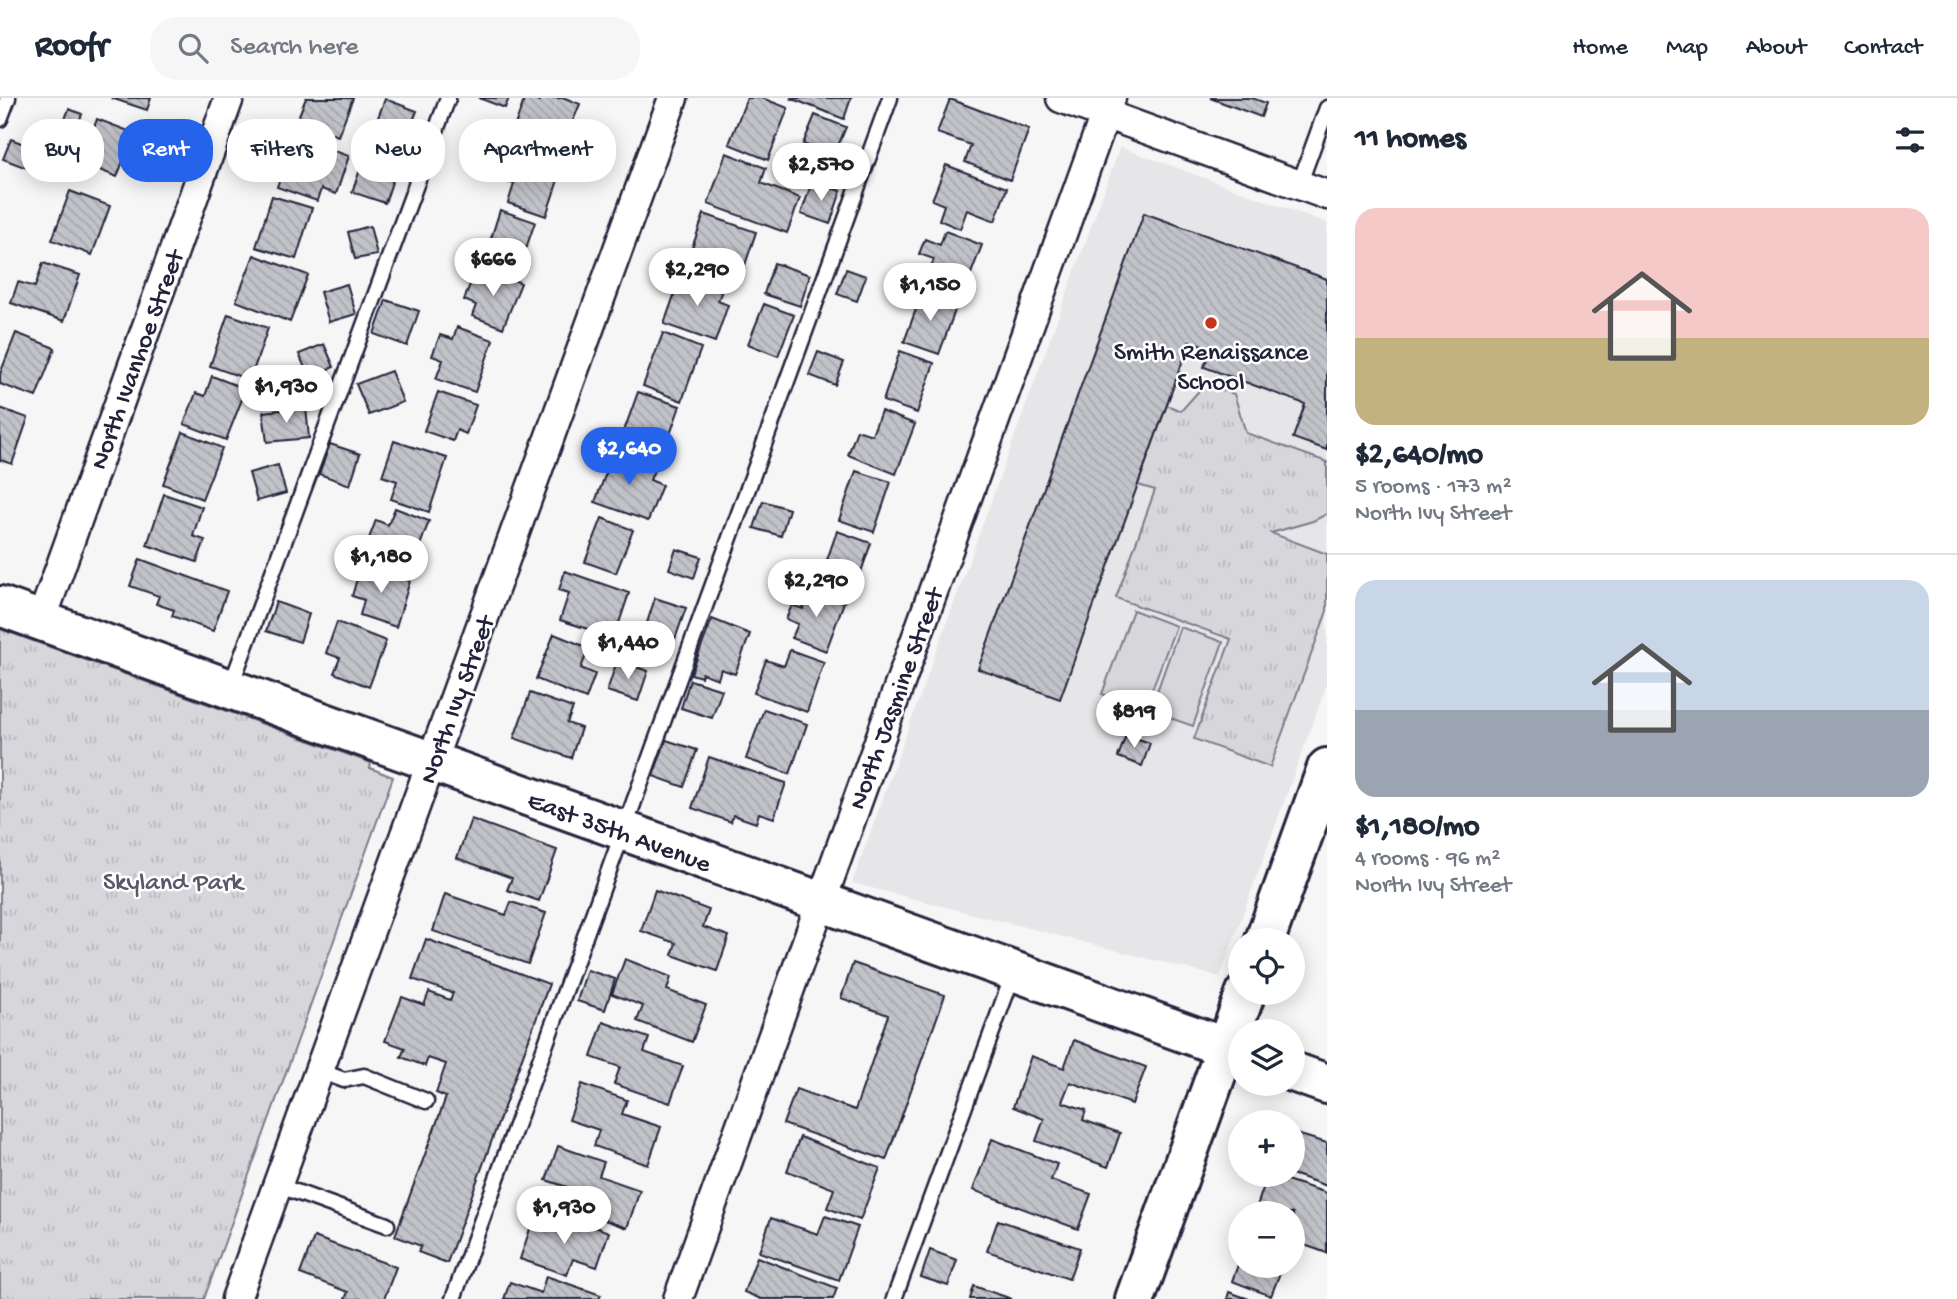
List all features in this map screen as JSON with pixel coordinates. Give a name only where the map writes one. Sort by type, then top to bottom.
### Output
[{"type":"street","name":"North Ivanhoe Street","points":[[40,621],[229,98]]},
{"type":"street","name":"North Ivy Street","points":[[236,1299],[673,98]]},
{"type":"street","points":[[1061,98],[1109,106],[1327,195]]},
{"type":"street","name":"North Jasmine Street","points":[[678,1299],[1109,106]]},
{"type":"street","name":"East 35th Avenue","points":[[0,606],[1228,1049]]},
{"type":"street","points":[[1269,928],[1327,768]]},
{"type":"street","points":[[1135,1299],[1228,1064]]},
{"type":"street","points":[[1305,1076],[1327,1084]]},
{"type":"lane","points":[[0,119],[8,98]]},
{"type":"lane","points":[[230,689],[448,98]]},
{"type":"lane","points":[[453,1299],[890,98]]},
{"type":"lane","points":[[1299,185],[1327,108]]},
{"type":"lane","points":[[894,1299],[1014,972]]},
{"type":"lane","points":[[320,1071],[344,1080],[363,1076],[426,1101]]},
{"type":"lane","points":[[278,1185],[387,1225]]},
{"type":"shaded area","points":[[1120,147],[1327,223],[1327,684],[1238,928],[1228,928],[1228,955],[1220,977],[852,883]]},
{"type":"green space","points":[[1205,384],[1234,394],[1246,433],[1327,462],[1327,514],[1313,521],[1271,533],[1327,554],[1327,611],[1270,767],[1194,739],[1231,639],[1116,598],[1155,490],[1138,485],[1167,405],[1181,411]]},
{"type":"green space","points":[[1133,610],[1176,626],[1144,710],[1102,694]]},
{"type":"green space","points":[[1180,627],[1223,642],[1193,726],[1150,711]]},
{"type":"green space","name":"Skyland Park","points":[[0,629],[371,763],[370,768],[393,777],[204,1299],[0,1299]]},
{"type":"building","points":[[111,98],[151,98],[147,110]]},
{"type":"building","points":[[306,98],[353,98],[338,136],[337,119],[297,119]]},
{"type":"building","points":[[479,98],[509,98],[505,108]]},
{"type":"building","points":[[525,98],[540,101],[541,98],[565,98],[580,104],[574,119],[517,119]]},
{"type":"building","points":[[747,98],[762,98],[788,108],[768,160],[729,144]]},
{"type":"building","points":[[790,98],[851,98],[844,119]]},
{"type":"building","points":[[1210,98],[1252,98],[1266,103],[1261,117]]},
{"type":"building","points":[[385,99],[417,111],[414,119],[378,119]]},
{"type":"building","points":[[950,99],[1029,129],[1010,180],[965,162],[971,145],[937,133]]},
{"type":"building","points":[[69,109],[82,114],[80,119],[65,119]]},
{"type":"building","points":[[815,115],[846,127],[834,156],[803,144]]},
{"type":"building","points":[[104,122],[118,127],[117,177],[104,172]]},
{"type":"building","points":[[11,139],[21,143],[21,166],[3,159]]},
{"type":"building","points":[[337,152],[349,156],[336,194],[321,189],[317,201],[277,187],[279,182],[337,182]]},
{"type":"building","points":[[726,153],[766,168],[761,183],[800,198],[787,233],[708,204]]},
{"type":"building","points":[[946,165],[1007,188],[995,221],[967,210],[960,229],[939,220],[944,205],[932,200]]},
{"type":"building","points":[[356,182],[392,182],[385,203],[352,192]]},
{"type":"building","points":[[507,182],[557,182],[546,216],[508,203],[514,184]]},
{"type":"building","points":[[812,182],[841,191],[830,224],[801,214]]},
{"type":"building","points":[[70,191],[110,206],[92,255],[52,240]]},
{"type":"building","points":[[272,196],[312,208],[296,259],[256,247]]},
{"type":"building","points":[[500,210],[535,222],[522,260],[488,248]]},
{"type":"building","points":[[1144,213],[1327,279],[1327,450],[1293,438],[1305,404],[1204,367],[1211,348],[1190,341],[1060,699],[978,669]]},
{"type":"building","points":[[704,214],[756,232],[739,283],[686,265]]},
{"type":"building","points":[[370,226],[377,255],[355,259],[348,232]]},
{"type":"building","points":[[945,231],[982,245],[962,297],[925,283],[934,259],[919,254],[925,239],[940,245]]},
{"type":"building","points":[[254,255],[308,275],[290,322],[236,301]]},
{"type":"building","points":[[43,263],[80,275],[64,321],[11,303],[18,282],[35,287]]},
{"type":"building","points":[[774,263],[810,275],[800,306],[764,294]]},
{"type":"building","points":[[846,269],[866,276],[857,301],[837,294]]},
{"type":"building","points":[[487,270],[521,283],[503,328],[472,316],[476,305],[464,300],[472,279],[483,283]]},
{"type":"building","points":[[682,273],[723,287],[718,301],[728,305],[715,342],[664,324]]},
{"type":"building","points":[[347,284],[356,314],[329,322],[320,292]]},
{"type":"building","points":[[922,293],[957,305],[939,354],[904,342]]},
{"type":"building","points":[[386,300],[419,311],[407,346],[374,334]]},
{"type":"building","points":[[764,304],[794,315],[778,356],[748,344]]},
{"type":"building","points":[[228,314],[268,328],[250,380],[210,366]]},
{"type":"building","points":[[457,327],[493,340],[475,392],[436,379],[443,360],[432,356],[440,335],[453,339]]},
{"type":"building","points":[[16,333],[55,348],[36,397],[0,384],[0,374]]},
{"type":"building","points":[[663,333],[701,348],[682,401],[643,386]]},
{"type":"building","points":[[324,344],[334,367],[309,377],[299,354]]},
{"type":"building","points":[[900,351],[934,363],[917,413],[883,401]]},
{"type":"building","points":[[818,352],[844,362],[835,385],[809,375]]},
{"type":"building","points":[[391,371],[403,402],[369,415],[356,384]]},
{"type":"building","points":[[212,376],[246,389],[226,440],[184,424],[196,393],[205,396]]},
{"type":"building","points":[[438,392],[476,405],[466,434],[457,430],[453,441],[424,431]]},
{"type":"building","points":[[638,392],[680,406],[661,460],[619,445]]},
{"type":"building","points":[[306,407],[309,438],[267,442],[263,412]]},
{"type":"building","points":[[0,408],[28,418],[12,464],[0,460]]},
{"type":"building","points":[[881,411],[915,424],[896,474],[848,455],[857,430],[872,435]]},
{"type":"building","points":[[183,432],[222,448],[202,499],[163,484]]},
{"type":"building","points":[[394,441],[447,458],[429,512],[391,499],[397,481],[382,476]]},
{"type":"building","points":[[330,444],[360,454],[350,485],[319,474]]},
{"type":"building","points":[[614,452],[655,468],[650,480],[662,485],[648,521],[595,502]]},
{"type":"building","points":[[278,465],[286,493],[257,501],[249,473]]},
{"type":"building","points":[[856,471],[891,482],[874,532],[839,520]]},
{"type":"building","points":[[164,494],[202,507],[193,536],[205,540],[197,562],[147,545]]},
{"type":"building","points":[[763,501],[789,509],[781,536],[754,528]]},
{"type":"building","points":[[395,508],[429,521],[412,567],[365,549],[376,520],[388,525]]},
{"type":"building","points":[[602,518],[633,530],[616,573],[585,562]]},
{"type":"building","points":[[837,531],[871,543],[853,595],[819,583]]},
{"type":"building","points":[[676,549],[701,557],[694,578],[669,569]]},
{"type":"building","points":[[140,559],[227,591],[213,631],[172,616],[174,610],[156,604],[159,596],[130,586]]},
{"type":"building","points":[[361,565],[410,581],[396,627],[360,615],[364,600],[352,596]]},
{"type":"building","points":[[565,571],[629,593],[617,629],[603,625],[600,633],[560,620],[569,593],[559,590]]},
{"type":"building","points":[[810,589],[844,602],[826,651],[792,638],[798,624],[786,619],[792,605],[803,609]]},
{"type":"building","points":[[655,598],[686,608],[675,639],[645,629]]},
{"type":"building","points":[[276,602],[309,614],[300,642],[266,631]]},
{"type":"building","points":[[712,619],[750,634],[735,674],[721,669],[718,679],[702,673],[701,677],[691,674]]},
{"type":"building","points":[[337,622],[386,641],[369,687],[334,673],[340,658],[326,653]]},
{"type":"building","points":[[554,634],[589,648],[581,668],[595,674],[586,699],[536,679]]},
{"type":"building","points":[[790,650],[824,662],[807,712],[754,693],[766,660],[784,666]]},
{"type":"building","points":[[617,661],[648,671],[638,701],[607,691]]},
{"type":"building","points":[[690,680],[722,690],[712,718],[681,708]]},
{"type":"building","points":[[530,693],[573,708],[567,723],[581,728],[571,758],[514,738]]},
{"type":"building","points":[[764,709],[807,724],[790,774],[746,759]]},
{"type":"building","points":[[1126,735],[1150,743],[1142,766],[1118,757]]},
{"type":"building","points":[[666,740],[697,750],[684,787],[653,776]]},
{"type":"building","points":[[709,757],[786,783],[774,818],[759,813],[756,823],[733,815],[731,822],[692,808]]},
{"type":"building","points":[[471,819],[557,850],[539,901],[507,890],[512,878],[457,858]]},
{"type":"building","points":[[655,890],[709,910],[703,927],[729,936],[717,971],[672,955],[676,943],[641,931]]},
{"type":"building","points":[[445,894],[506,915],[511,902],[546,913],[528,964],[433,931]]},
{"type":"building","points":[[426,939],[549,984],[447,1263],[418,1252],[421,1246],[395,1236],[446,1097],[436,1093],[446,1064],[428,1058],[425,1066],[401,1057],[405,1048],[385,1041],[402,997],[424,1005],[429,992],[450,1000],[453,993],[412,979]]},
{"type":"building","points":[[625,959],[671,977],[667,990],[706,1005],[692,1042],[637,1021],[643,1006],[612,994]]},
{"type":"building","points":[[853,963],[945,995],[886,1160],[783,1124],[796,1089],[855,1110],[888,1015],[841,998]]},
{"type":"building","points":[[587,970],[615,979],[605,1010],[577,1001]]},
{"type":"building","points":[[603,1022],[649,1038],[644,1052],[683,1066],[670,1103],[614,1084],[620,1067],[591,1057]]},
{"type":"building","points":[[1074,1040],[1146,1067],[1132,1104],[1070,1082],[1062,1102],[1086,1110],[1083,1120],[1120,1133],[1108,1167],[1036,1141],[1044,1119],[1013,1107],[1031,1056],[1064,1068]]},
{"type":"building","points":[[582,1084],[627,1100],[622,1114],[661,1127],[648,1165],[594,1146],[599,1130],[569,1120]]},
{"type":"building","points":[[800,1137],[880,1168],[860,1220],[827,1208],[834,1189],[787,1171]]},
{"type":"building","points":[[1305,1137],[1327,1143],[1327,1186],[1305,1178]]},
{"type":"building","points":[[992,1139],[1057,1164],[1051,1180],[1091,1194],[1078,1229],[973,1190]]},
{"type":"building","points":[[558,1146],[604,1162],[599,1176],[640,1190],[627,1228],[570,1208],[576,1190],[546,1180]]},
{"type":"building","points":[[1305,1186],[1327,1193],[1327,1253],[1305,1245],[1305,1201],[1259,1201],[1264,1187]]},
{"type":"building","points":[[825,1216],[858,1227],[839,1280],[759,1252],[771,1218],[818,1234]]},
{"type":"building","points":[[567,1217],[609,1232],[597,1267],[573,1259],[567,1275],[520,1259],[532,1223],[562,1233]]},
{"type":"building","points":[[998,1220],[1080,1248],[1069,1279],[987,1251]]},
{"type":"building","points":[[314,1237],[396,1267],[384,1299],[345,1299],[348,1292],[300,1274]]},
{"type":"building","points":[[930,1250],[957,1260],[948,1286],[921,1277]]},
{"type":"building","points":[[757,1257],[837,1288],[833,1299],[761,1299],[744,1292]]},
{"type":"building","points":[[546,1276],[601,1295],[599,1299],[504,1299],[510,1282],[541,1293]]},
{"type":"building","points":[[1233,1278],[1278,1278],[1271,1296],[1232,1281]]},
{"type":"building","points":[[974,1286],[1012,1299],[970,1299]]},
{"type":"building","points":[[1229,1292],[1249,1299],[1227,1299]]},
{"type":"place","name":"Smith Renaissance School","points":[[1211,323]]}]
